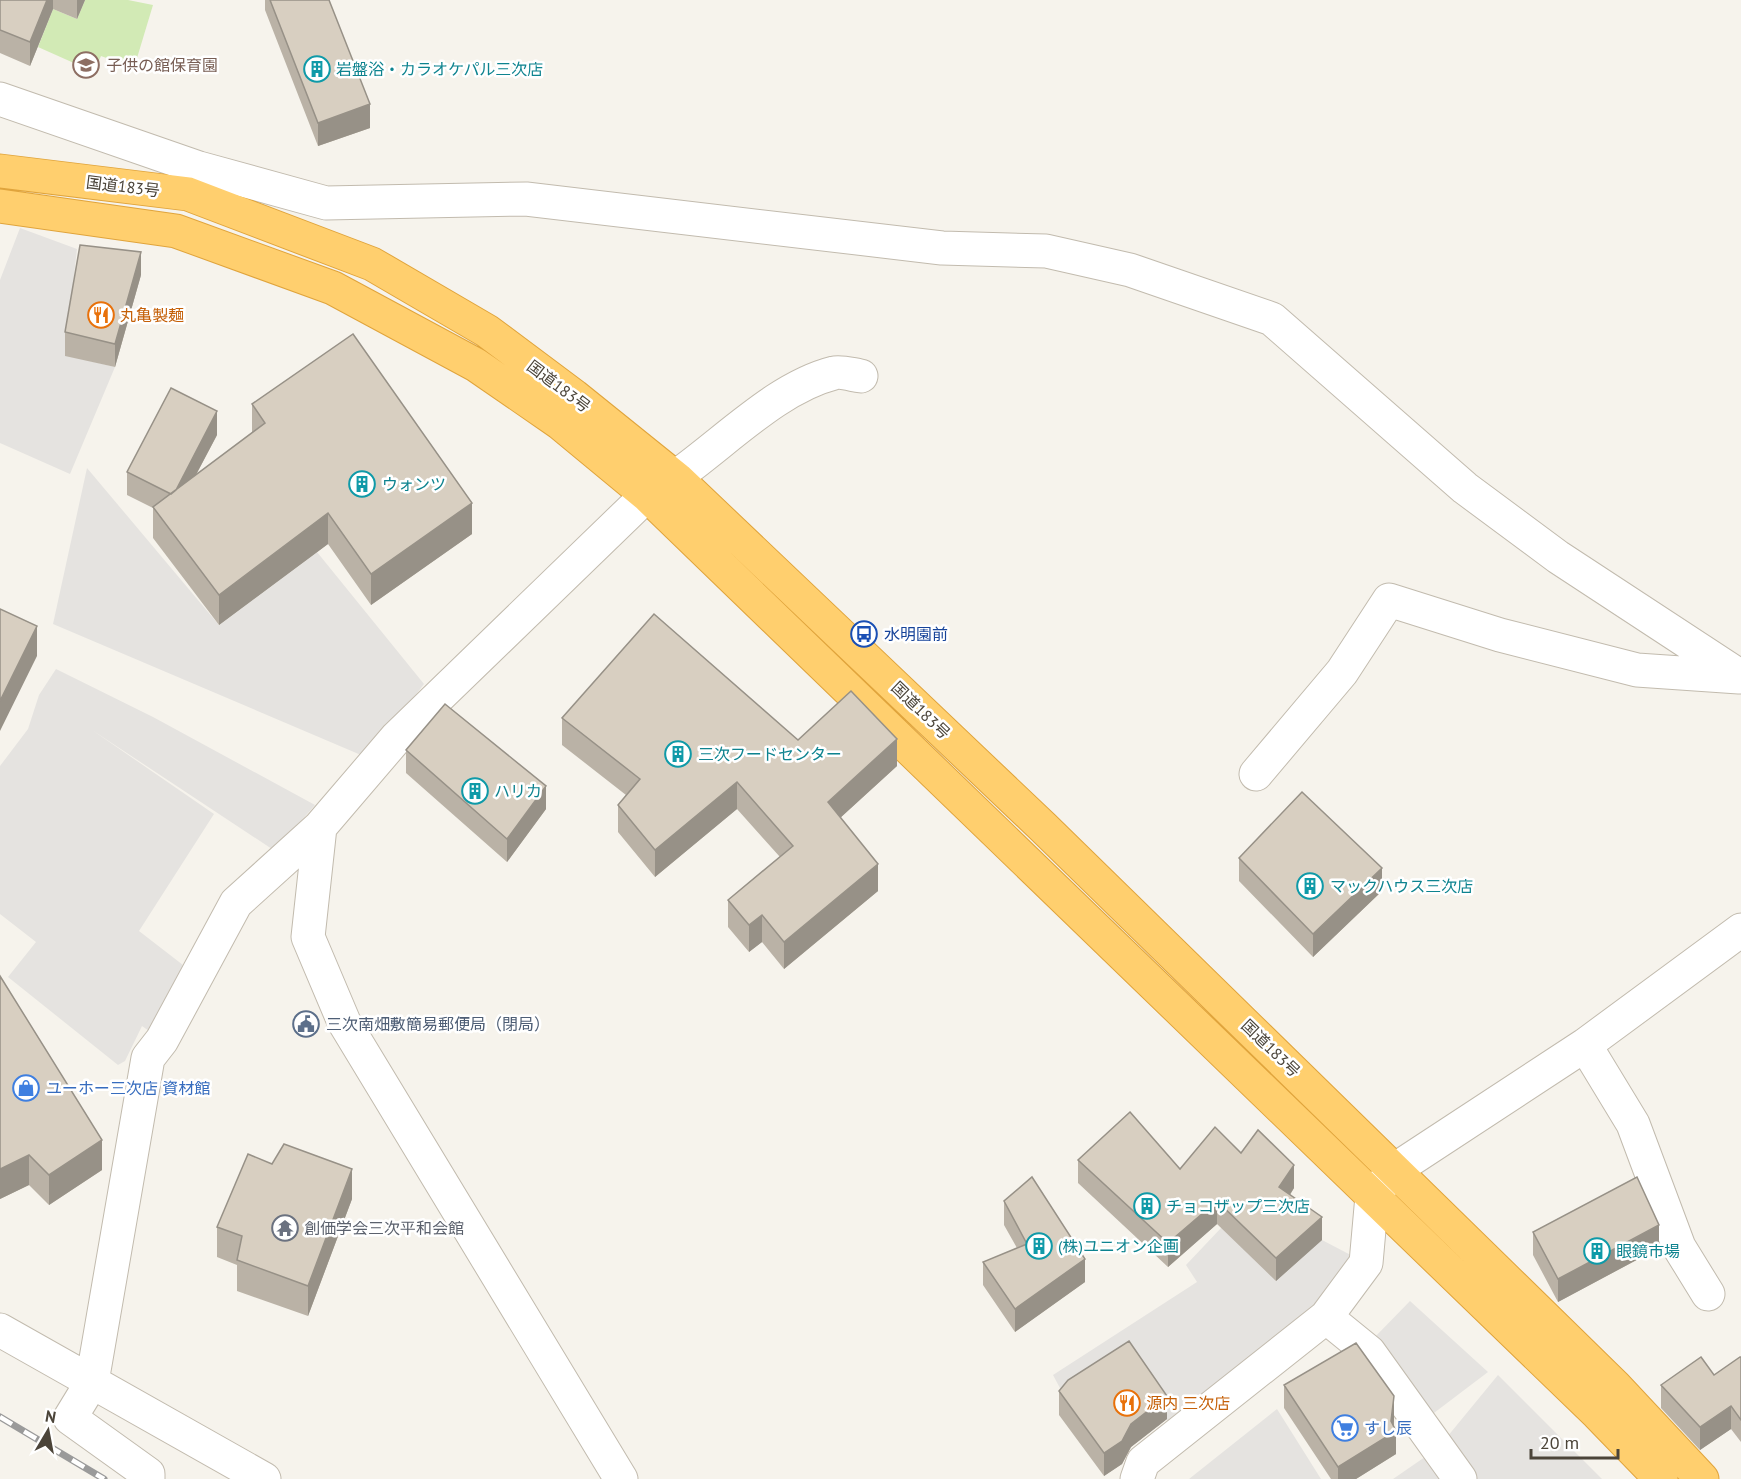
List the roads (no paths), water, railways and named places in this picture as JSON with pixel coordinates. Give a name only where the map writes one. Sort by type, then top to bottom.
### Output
[{"type":"highway","name":"国道183号","points":[[0,171],[193,181],[372,264],[487,331],[574,396],[677,478],[1043,827],[1616,1386],[1702,1479]]},
{"type":"highway","name":"国道183号","points":[[0,206],[177,231],[333,288],[476,365],[560,423],[647,495],[1598,1414],[1661,1479]]},
{"type":"street","points":[[0,99],[193,181],[326,203],[526,200],[942,248],[1046,250],[1130,270],[1272,319],[1466,488],[1558,557],[1741,677]]},
{"type":"street","points":[[177,231],[193,181]]},
{"type":"street","points":[[148,1479],[148,1474],[70,1418],[92,1382],[148,1058],[162,1040],[236,903],[320,827],[397,737],[647,495],[677,478],[790,390],[836,372],[861,376]]},
{"type":"street","points":[[1256,774],[1342,672],[1389,600],[1500,635],[1637,670],[1741,677]]},
{"type":"street","points":[[320,827],[308,937],[344,1022],[621,1479]]},
{"type":"street","points":[[1137,1479],[1143,1462],[1326,1317],[1366,1263],[1372,1196],[1396,1169],[1585,1045],[1741,930]]},
{"type":"street","points":[[1585,1045],[1633,1124],[1679,1247],[1708,1294]]},
{"type":"street","points":[[1326,1317],[1369,1352],[1460,1479]]},
{"type":"street","points":[[0,1330],[264,1479]]},
{"type":"railway","points":[[0,1417],[104,1479]]},
{"type":"place","name":"子供の館保育園","points":[[86,65]]},
{"type":"place","name":"岩盤浴・カラオケパル三次店","points":[[317,69]]},
{"type":"place","name":"丸亀製麺","points":[[101,315]]},
{"type":"place","name":"ウォンツ","points":[[362,484]]},
{"type":"place","name":"水明園前","points":[[864,634]]},
{"type":"place","name":"三次フードセンター","points":[[678,754]]},
{"type":"place","name":"ハリカ","points":[[475,791]]},
{"type":"place","name":"マックハウス三次店","points":[[1310,886]]},
{"type":"place","name":"三次南畑敷簡易郵便局（閉局）","points":[[306,1024]]},
{"type":"place","name":"ユーホー三次店 資材館","points":[[26,1088]]},
{"type":"place","name":"チョコザップ三次店","points":[[1147,1206]]},
{"type":"place","name":"創価学会三次平和会館","points":[[285,1228]]},
{"type":"place","name":"(株)ユニオン企画","points":[[1039,1246]]},
{"type":"place","name":"眼鏡市場","points":[[1597,1251]]},
{"type":"place","name":"源内 三次店","points":[[1127,1403]]},
{"type":"place","name":"すし辰","points":[[1345,1428]]}]
